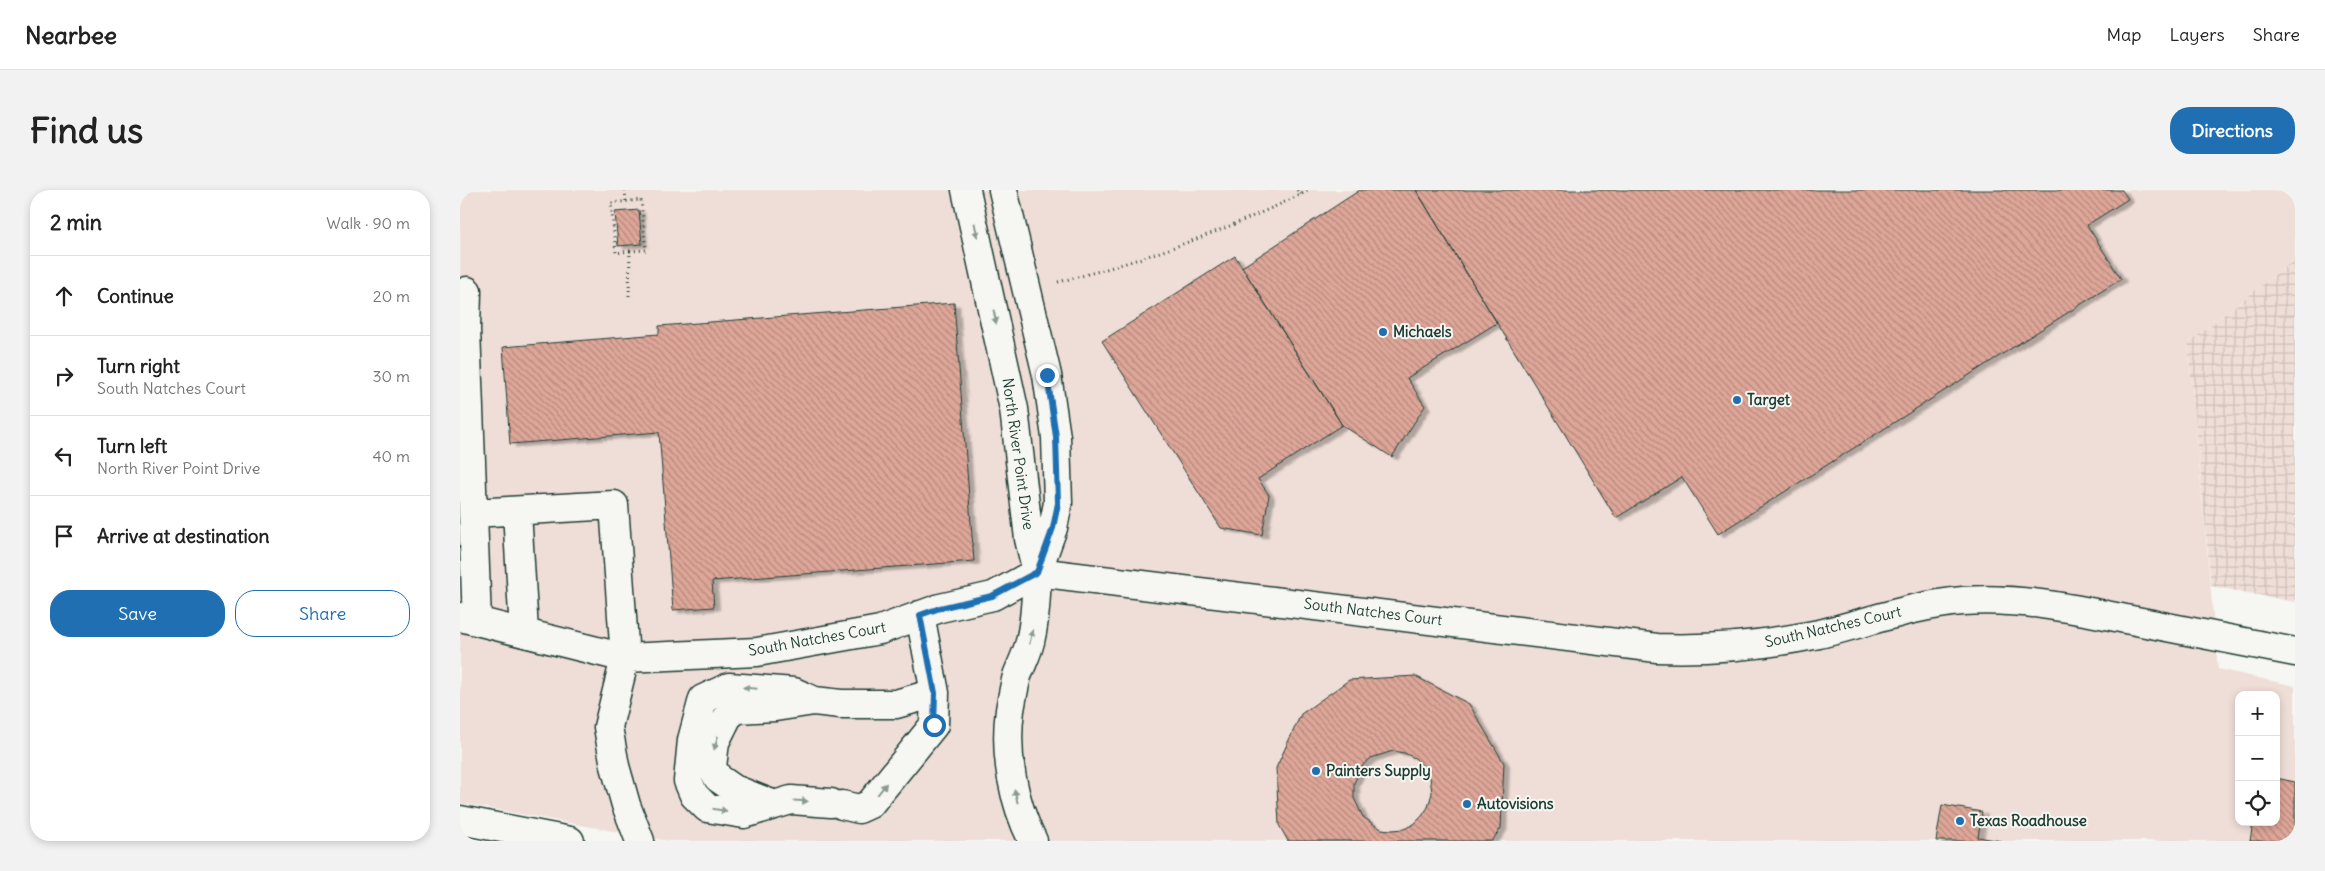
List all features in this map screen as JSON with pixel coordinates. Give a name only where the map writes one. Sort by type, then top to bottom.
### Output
[{"type":"main road","name":"North River Point Drive","points":[[966,190],[1014,409],[1029,539],[1037,572]]},
{"type":"main road","name":"North River Point Drive","points":[[1003,190],[1047,375],[1056,437],[1058,503],[1053,528],[1037,572]]},
{"type":"main road","points":[[467,290],[473,513],[468,619]]},
{"type":"main road","points":[[473,513],[614,505],[625,658],[608,727],[617,774],[640,841]]},
{"type":"main road","points":[[517,511],[524,632]]},
{"type":"main road","name":"South Natches Court","points":[[468,619],[625,658],[757,652],[880,630],[940,608],[992,596],[1037,572],[1657,648],[1704,650],[1772,643],[1827,632],[1929,606],[1962,601],[1997,600],[2060,607],[2295,652]]},
{"type":"main road","points":[[1033,841],[1021,817],[1013,784],[1009,746],[1010,712],[1017,678],[1032,630],[1036,607],[1037,572]]},
{"type":"main road","points":[[920,615],[935,693],[934,725],[870,804],[858,809],[836,804],[791,800],[772,804],[744,814],[707,808],[694,795],[688,781],[692,740],[703,700],[729,687],[794,692],[814,701],[841,704],[896,704],[935,693]]},
{"type":"main road","points":[[460,820],[570,841]]},
{"type":"path","points":[[625,190],[626,202]]},
{"type":"path","points":[[1297,190],[1301,194]]},
{"type":"path","points":[[1058,282],[1108,270],[1196,241],[1310,190]]},
{"type":"path","points":[[641,200],[646,250],[616,253],[611,203],[626,202],[641,200]]},
{"type":"path","points":[[629,296],[630,251]]},
{"type":"shaded area","points":[[460,190],[2295,190],[2295,259],[2188,343],[2218,669],[2295,686],[2295,841],[668,841],[460,803]]},
{"type":"shaded area","points":[[2295,259],[2295,602],[2211,586],[2188,343]]},
{"type":"building","name":"Michaels","points":[[1360,190],[1416,190],[1497,323],[1407,378],[1425,406],[1392,457],[1342,425],[1242,267]]},
{"type":"building","name":"Target","points":[[1416,190],[2122,190],[2128,199],[2087,225],[2121,279],[1718,534],[1682,477],[1616,518]]},
{"type":"building","points":[[639,210],[642,244],[618,246],[615,212]]},
{"type":"building","points":[[1235,256],[1342,425],[1258,479],[1269,495],[1262,535],[1221,528],[1102,341]]},
{"type":"building","points":[[954,303],[974,561],[712,581],[714,607],[673,610],[659,432],[510,444],[503,347],[659,334],[659,326]]},
{"type":"building","points":[[1415,676],[1469,704],[1504,763],[1501,828],[1492,841],[1288,841],[1279,825],[1276,768],[1301,714],[1349,680]],"holes":[[[1393,751],[1415,758],[1424,767],[1430,778],[1432,793],[1428,807],[1414,824],[1404,829],[1381,829],[1363,817],[1354,798],[1354,783],[1363,765],[1371,758]]]},
{"type":"building","points":[[2280,779],[2295,782],[2295,841],[2250,841],[2252,826],[2280,826]]},
{"type":"building","name":"Texas Roadhouse","points":[[1942,805],[1982,812],[1978,837],[2001,841],[1936,841]]},
{"type":"place","name":"Michaels","points":[[1383,332]]},
{"type":"place","name":"Target","points":[[1737,400]]},
{"type":"place","name":"Painters Supply","points":[[1316,771]]},
{"type":"place","name":"Autovisions","points":[[1467,804]]},
{"type":"place","name":"Texas Roadhouse","points":[[1960,821]]},
{"type":"route","points":[[934,725],[935,693],[920,615],[940,608],[992,596],[1037,572],[1053,528],[1058,503],[1059,474],[1047,375]]}]
